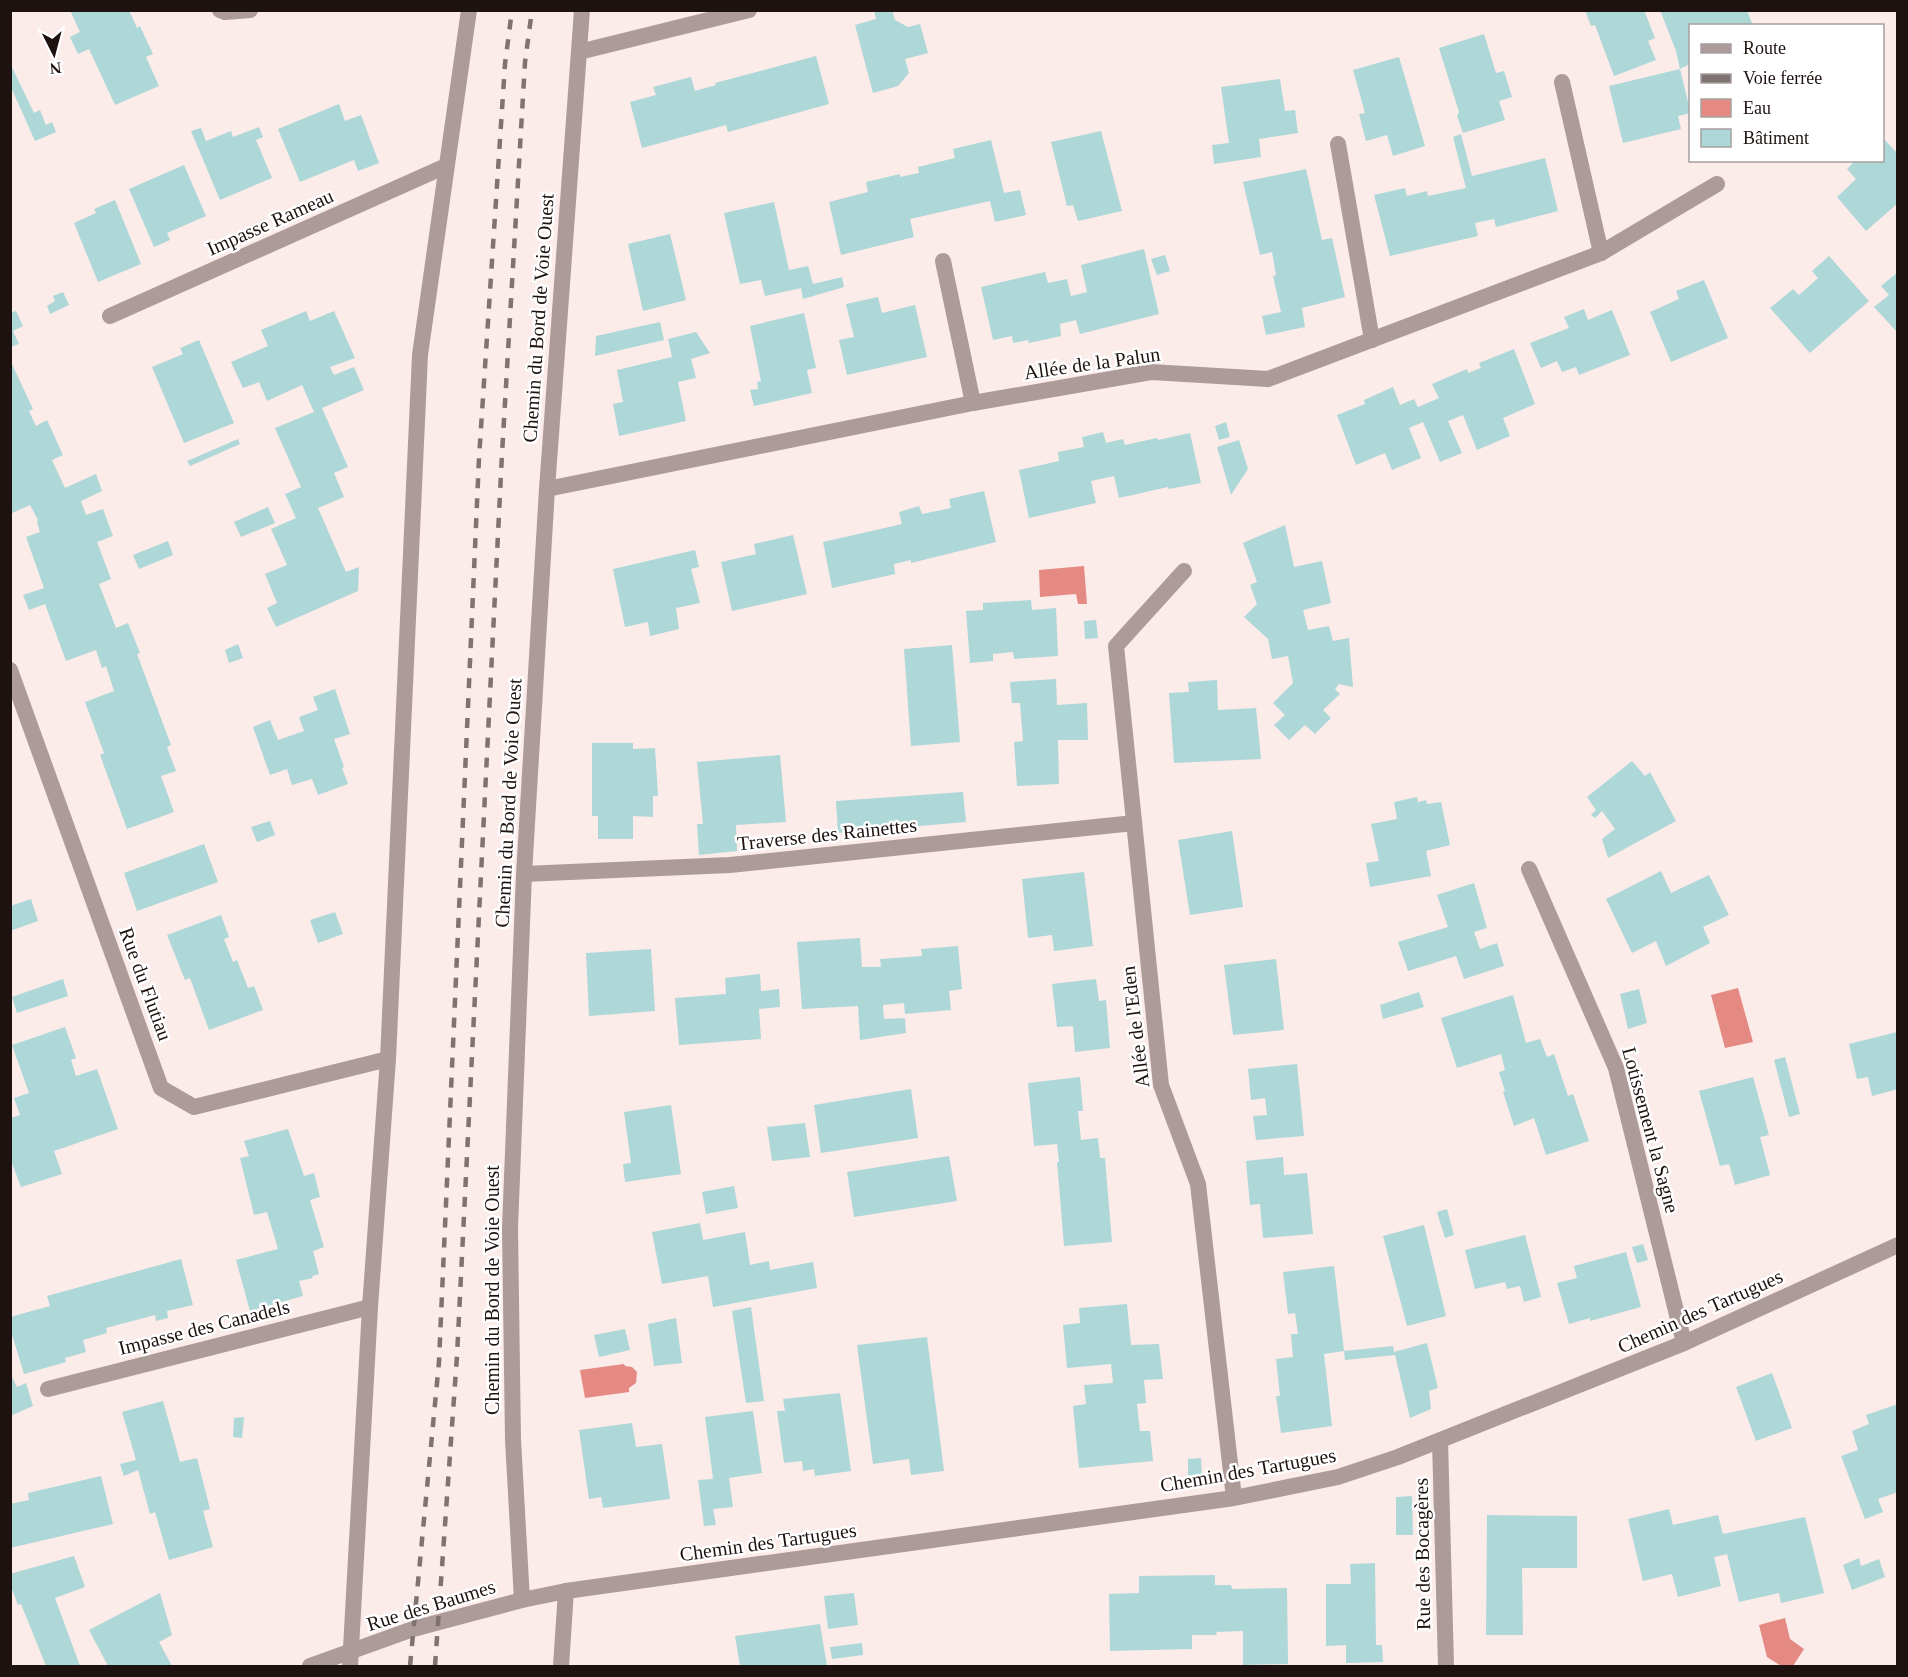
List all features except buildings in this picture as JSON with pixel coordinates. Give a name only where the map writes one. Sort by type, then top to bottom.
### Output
[{"type":"street","points":[[220,10],[225,12],[250,10]]},
{"type":"street","points":[[350,1659],[370,1306],[388,1059],[420,355],[469,10]]},
{"type":"street","name":"Chemin du Bord de Voie Ouest","points":[[522,1600],[513,1440],[510,1228],[524,874],[547,489],[582,10]]},
{"type":"street","points":[[579,52],[749,10]]},
{"type":"street","points":[[1562,82],[1601,253]]},
{"type":"street","points":[[1338,144],[1372,340]]},
{"type":"street","name":"Impasse Rameau","points":[[110,315],[447,166]]},
{"type":"street","name":"Allée de la Palun","points":[[547,489],[973,403],[1151,372],[1268,379],[1601,253],[1717,184]]},
{"type":"street","points":[[943,261],[973,403]]},
{"type":"street","name":"Allée de l'Eden","points":[[1184,571],[1116,646],[1161,1085],[1198,1184],[1234,1498]]},
{"type":"street","name":"Rue du Flutiau","points":[[10,670],[161,1088],[194,1107],[388,1059]]},
{"type":"street","name":"Traverse des Rainettes","points":[[524,874],[730,865],[1134,823]]},
{"type":"street","name":"Lotissement la Sagne","points":[[1528,869],[1616,1068],[1684,1344]]},
{"type":"street","name":"Chemin des Tartugues","points":[[566,1591],[1234,1498],[1338,1477],[1440,1440],[1684,1344],[1898,1245]]},
{"type":"street","name":"Impasse des Canadels","points":[[48,1389],[370,1306]]},
{"type":"street","name":"Rue des Bocagères","points":[[1440,1440],[1446,1666]]},
{"type":"street","points":[[561,1666],[566,1591]]},
{"type":"street","name":"Rue des Baumes","points":[[310,1666],[350,1659],[413,1629],[522,1600],[566,1591]]},
{"type":"water","points":[[1084,566],[1087,604],[1078,604],[1076,594],[1040,597],[1039,570]]},
{"type":"water","points":[[1738,988],[1753,1042],[1725,1048],[1711,995]]},
{"type":"water","points":[[624,1364],[637,1372],[636,1383],[629,1388],[629,1392],[585,1398],[580,1370]]},
{"type":"water","points":[[1785,1618],[1790,1639],[1804,1649],[1793,1666],[1781,1666],[1767,1657],[1759,1625]]},
{"type":"railway","points":[[410,1666],[439,1362],[479,458],[505,64],[512,10]]},
{"type":"railway","points":[[435,1666],[457,1356],[502,454],[525,62],[532,10]]}]
